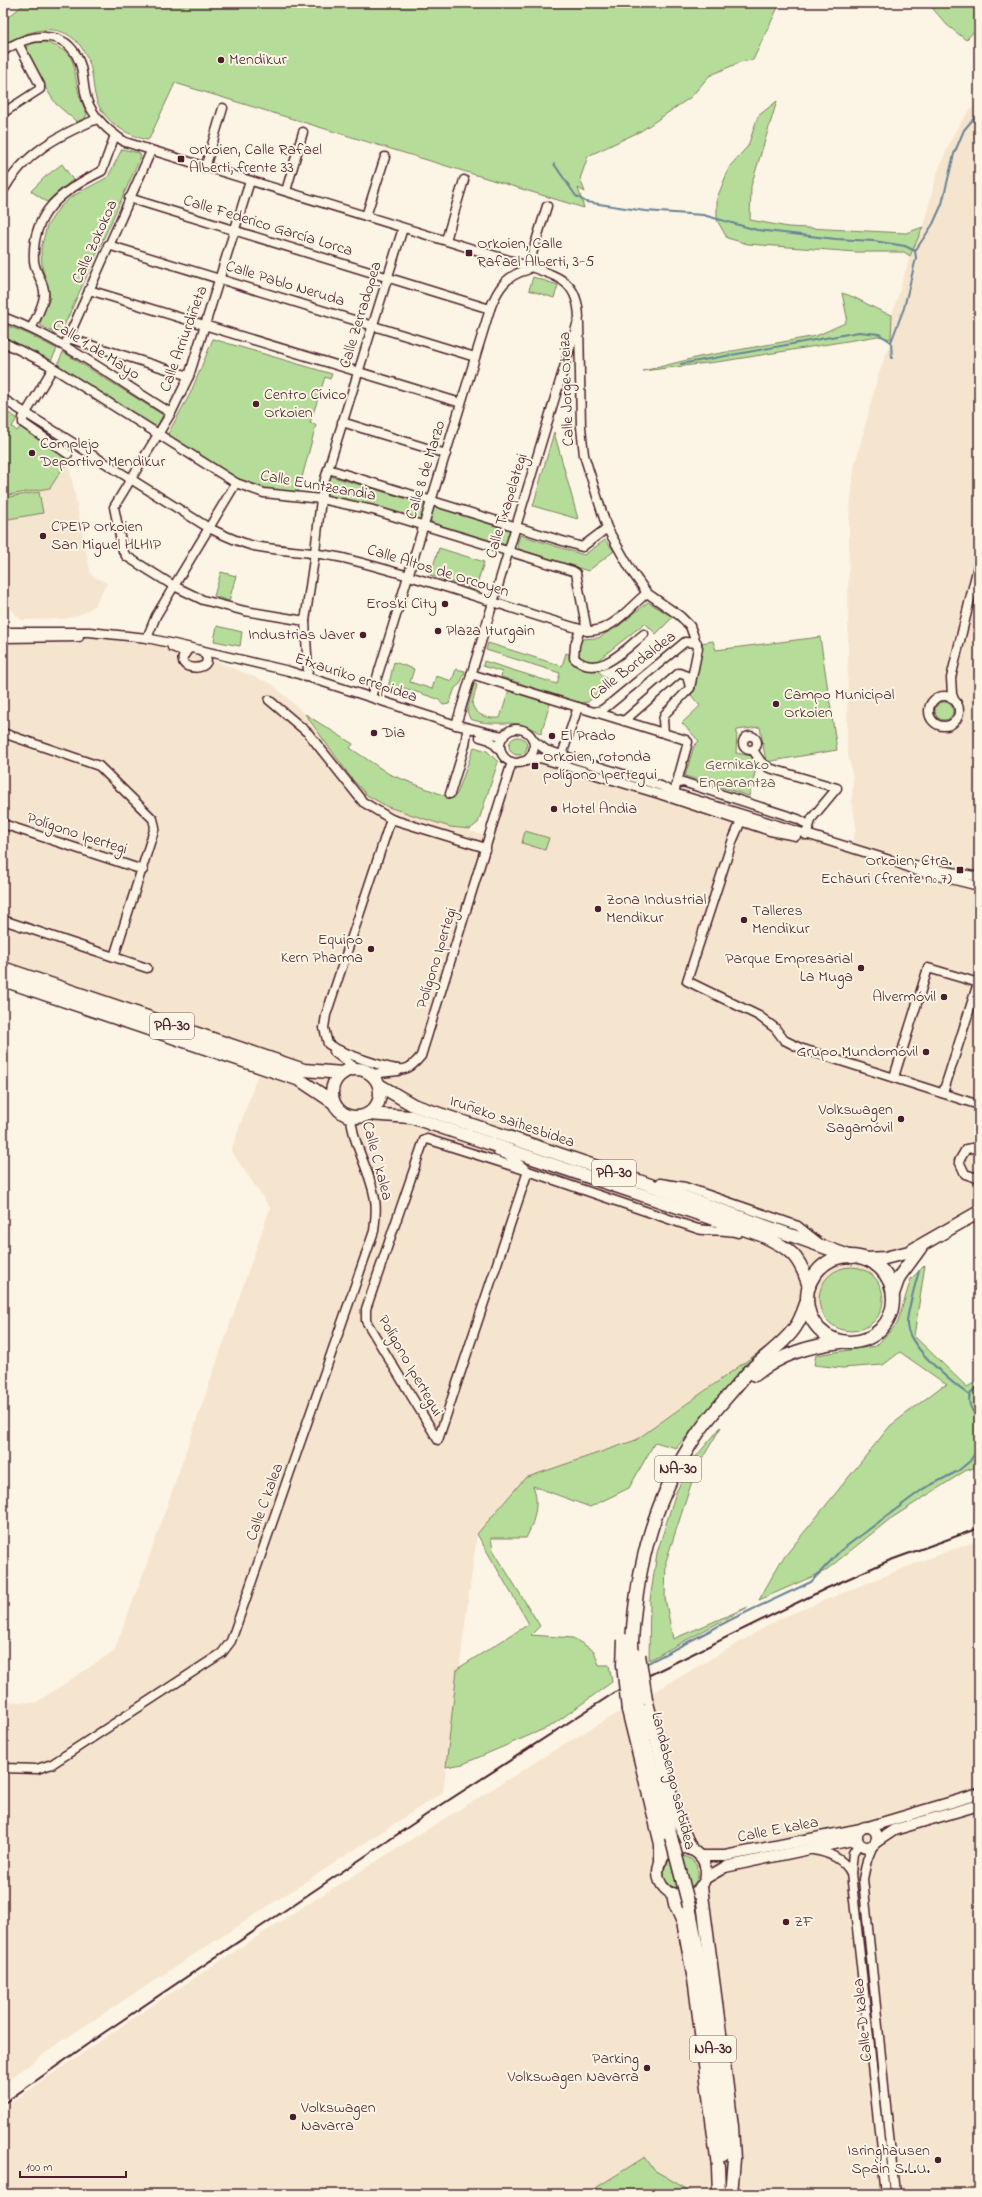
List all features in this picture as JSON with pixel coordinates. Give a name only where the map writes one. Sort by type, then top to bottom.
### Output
[{"type":"highway","name":"PA-30","points":[[3,968],[304,1070],[343,1073],[357,1069]]},
{"type":"highway","name":"PA-30","points":[[3,980],[300,1080],[333,1102],[337,1109],[351,1117],[368,1114]]},
{"type":"highway","points":[[357,1069],[371,1074]]},
{"type":"highway","points":[[333,1102],[333,1086],[343,1073]]},
{"type":"highway","name":"PA-30","points":[[371,1074],[379,1085]]},
{"type":"highway","points":[[368,1114],[379,1102],[379,1085]]},
{"type":"highway","name":"Iruñeko saihesbidea","points":[[379,1085],[413,1105],[639,1181],[794,1235],[852,1257]]},
{"type":"highway","name":"Iruñeko saihesbidea","points":[[368,1114],[411,1117],[762,1235],[790,1250],[805,1272],[809,1287]]},
{"type":"highway","name":"PA-30","points":[[866,1260],[898,1255],[922,1246],[979,1212]]},
{"type":"highway","name":"PA-30","points":[[893,1294],[882,1269],[866,1260],[852,1257],[838,1258],[825,1264],[815,1274],[809,1287],[807,1301],[810,1315],[818,1328],[829,1337],[843,1341],[857,1341],[871,1336],[882,1327],[890,1315],[893,1294],[899,1277],[922,1246]]},
{"type":"highway","name":"Landabengo sarbidea","points":[[723,2194],[724,2179],[722,2125],[703,1979],[689,1906],[645,1742],[637,1705],[631,1640],[635,1600],[644,1551],[655,1518],[672,1480],[698,1433],[746,1375],[796,1327],[807,1301]]},
{"type":"highway","name":"Landabengo sarbidea","points":[[729,1395],[762,1369],[790,1353],[816,1345],[843,1341]]},
{"type":"highway","points":[[631,1640],[632,1579],[644,1551]]},
{"type":"highway","points":[[637,1705],[677,1818],[696,1852]]},
{"type":"highway","points":[[637,1705],[661,1844],[661,1860]]},
{"type":"highway","points":[[704,1883],[732,2126],[734,2159],[731,2194]]},
{"type":"highway","points":[[673,1894],[683,1922],[696,1985],[718,2167],[719,2194]]},
{"type":"main road","name":"Calle E kalea","points":[[696,1852],[724,1856],[865,1828],[979,1794]]},
{"type":"main road","points":[[874,1843],[875,1831],[865,1828],[858,1832],[858,1841],[866,1847],[874,1843],[894,1830],[979,1805]]},
{"type":"main road","name":"Calle E kalea","points":[[704,1883],[725,1867],[858,1841]]},
{"type":"main road","points":[[674,1849],[696,1852],[705,1862],[704,1883],[693,1894],[683,1896],[673,1894],[663,1887],[659,1880],[658,1873],[661,1860],[674,1849]]},
{"type":"street","points":[[3,51],[18,43],[42,36],[61,40],[73,50],[79,61],[88,103],[98,119],[125,142],[205,168],[286,191],[528,266],[547,206]]},
{"type":"street","points":[[3,113],[40,89],[40,85],[18,43]]},
{"type":"street","points":[[205,168],[223,108]]},
{"type":"street","points":[[3,191],[20,166],[44,145],[98,119]]},
{"type":"street","points":[[286,191],[304,132]]},
{"type":"street","points":[[32,328],[45,295],[34,262],[37,234],[42,221],[53,202],[74,184],[102,171],[115,135]]},
{"type":"street","name":"Calle Zokokoa","points":[[66,341],[151,151]]},
{"type":"street","points":[[366,216],[385,157]]},
{"type":"street","points":[[446,240],[464,180]]},
{"type":"street","name":"Calle Arriurdiñeta","points":[[250,181],[189,376],[171,413],[114,507],[123,551],[126,556],[174,586],[222,606],[305,621]]},
{"type":"street","name":"Calle Federico García Lorca","points":[[129,198],[490,309]]},
{"type":"street","name":"Calle Zerradopea","points":[[305,621],[316,552],[321,499],[328,469],[403,228]]},
{"type":"street","name":"Calle Pablo Neruda","points":[[108,245],[475,357]]},
{"type":"street","name":"Calle Txapelategi","points":[[456,725],[514,527],[579,318],[576,294],[562,278],[528,266]]},
{"type":"street","name":"Calle 8 de Marzo","points":[[371,697],[407,575],[462,403],[490,309],[502,284],[512,276],[527,270],[528,266]]},
{"type":"street","points":[[89,290],[358,373],[462,403]]},
{"type":"street","name":"Calle 1 de Mayo","points":[[3,317],[66,341],[171,413]]},
{"type":"street","name":"Calle Jorge Oteiza","points":[[579,318],[581,427],[584,456],[607,528],[632,572],[647,593]]},
{"type":"street","points":[[66,341],[189,376]]},
{"type":"street","name":"Calle Euntzeandia","points":[[3,342],[53,368],[236,483],[264,493],[321,499],[368,508],[576,573],[584,630]]},
{"type":"street","points":[[53,368],[22,420],[25,426],[68,454]]},
{"type":"street","name":"Calle Altos de Orcoyen","points":[[3,399],[209,528],[254,546],[316,552],[407,575],[584,630],[603,630],[610,626],[647,593]]},
{"type":"street","points":[[342,422],[446,454]]},
{"type":"street","points":[[328,469],[431,502],[582,547],[607,528]]},
{"type":"street","points":[[147,638],[156,616],[236,483]]},
{"type":"street","points":[[951,678],[939,696],[931,703],[928,713],[933,722],[943,726],[953,723],[957,719],[959,709],[952,694],[951,678],[979,562]]},
{"type":"street","name":"Calle Bordaldea","points":[[471,674],[594,712],[602,710],[685,642],[697,643],[690,626],[680,616],[647,593]]},
{"type":"street","points":[[305,621],[308,671],[306,677]]},
{"type":"street","points":[[584,630],[575,645],[574,658],[581,664],[588,666],[610,662],[644,634]]},
{"type":"street","name":"Etxauriko errepidea","points":[[3,632],[70,631],[147,638],[198,649],[306,677],[456,725],[490,740],[501,751]]},
{"type":"street","points":[[3,638],[75,637],[108,639],[175,648],[185,654]]},
{"type":"street","points":[[664,733],[663,720],[665,714],[690,688],[698,654],[697,643]]},
{"type":"street","points":[[205,662],[205,655],[198,649],[189,650],[185,654],[185,662],[192,669],[199,669],[205,662],[223,655]]},
{"type":"street","points":[[624,721],[679,673],[687,676],[690,681],[690,688]]},
{"type":"street","points":[[939,696],[947,696],[954,700]]},
{"type":"street","points":[[269,700],[308,734],[363,802],[390,819],[486,848]]},
{"type":"street","points":[[562,756],[578,707]]},
{"type":"street","points":[[594,712],[686,740],[688,742],[674,793]]},
{"type":"street","name":"Etxauriko errepidea","points":[[456,725],[504,736]]},
{"type":"street","points":[[808,832],[795,836],[777,832],[540,758],[521,762],[512,762],[501,751],[500,746],[504,736],[511,730],[520,729],[528,733],[534,741],[546,750],[562,756],[661,786],[674,793],[767,822],[808,832],[914,870],[979,886]]},
{"type":"street","points":[[450,794],[468,731]]},
{"type":"street","name":"Polígono Ipertegi","points":[[3,733],[99,766],[153,819],[156,827],[114,957]]},
{"type":"street","points":[[521,762],[532,754],[534,741]]},
{"type":"street","points":[[753,750],[761,762],[769,768],[837,788],[812,818],[808,832]]},
{"type":"street","name":"Polígono Ipertegi","points":[[405,1069],[414,1064],[421,1056],[512,762]]},
{"type":"street","points":[[676,784],[682,782],[689,784],[798,819],[805,823],[808,832]]},
{"type":"street","points":[[659,794],[674,793]]},
{"type":"street","points":[[357,1069],[335,1053],[328,1044],[324,1028],[326,1015],[390,819]]},
{"type":"street","points":[[741,821],[748,819],[767,822]]},
{"type":"street","points":[[741,821],[688,981],[760,1016],[775,1028],[784,1040],[800,1048],[979,1105]]},
{"type":"street","name":"Polígono Ipertegi","points":[[3,824],[143,870]]},
{"type":"street","points":[[893,862],[916,864],[979,877]]},
{"type":"street","points":[[3,920],[147,968]]},
{"type":"street","points":[[894,1077],[928,968],[978,983],[943,1093]]},
{"type":"street","points":[[328,1044],[345,1053],[395,1068],[405,1069]]},
{"type":"street","points":[[371,1074],[405,1069]]},
{"type":"street","name":"Calle C kalea","points":[[3,1768],[37,1768],[52,1764],[222,1653],[231,1641],[374,1231],[376,1201],[355,1140],[351,1117]]},
{"type":"street","name":"Iruñeko saihesbidea","points":[[456,1132],[482,1147],[507,1155],[528,1171],[698,1229],[709,1231],[724,1229],[753,1237],[762,1235]]},
{"type":"street","name":"Polígono Ipertegui","points":[[427,1138],[528,1171],[506,1238],[438,1440],[366,1321],[366,1309],[424,1140],[427,1138]]},
{"type":"street","points":[[979,1147],[966,1149],[959,1161],[965,1174],[974,1177],[979,1176]]},
{"type":"street","name":"Calle D kalea","points":[[858,1841],[853,1853],[851,1873],[886,2194]]},
{"type":"street","name":"Calle D kalea","points":[[874,1843],[867,1860],[863,1879],[896,2194]]},
{"type":"street","points":[[809,1850],[824,1851],[847,1866],[851,1873]]},
{"type":"shaded area","points":[[979,102],[979,1203],[769,1345],[636,1440],[525,1478],[477,1534],[443,1792],[65,2039],[7,2081],[3,2080],[3,1701],[35,1703],[114,1651],[145,1569],[270,1208],[231,1151],[258,1074],[3,987],[3,631],[59,631],[189,650],[272,684],[305,714],[313,728],[388,807],[450,827],[465,829],[489,837],[518,747],[674,793],[850,849],[856,828],[852,801],[853,779],[847,749],[849,520],[854,468],[877,379],[891,339],[892,315],[910,256],[923,227],[937,173],[953,135],[967,113]]},
{"type":"shaded area","name":"CPEIP Orkoien San Miguel HLHIP","points":[[68,460],[91,575],[107,583],[95,605],[84,613],[66,619],[21,620],[3,602],[3,496],[50,488]]},
{"type":"shaded area","points":[[979,1540],[979,2194],[3,2194],[3,2108],[133,2018],[298,1910],[561,1746],[781,1618],[921,1561]]},
{"type":"green space","points":[[26,3],[780,3],[753,60],[740,62],[709,76],[691,97],[641,131],[588,156],[580,179],[585,192],[578,188],[584,208],[175,83],[149,139],[147,140],[140,138],[122,130],[106,117],[96,99],[89,62],[82,48],[73,38],[63,32],[40,30],[15,38],[3,45],[3,21]]},
{"type":"green space","points":[[928,3],[979,3],[979,26],[966,40],[947,25]]},
{"type":"green space","points":[[45,42],[64,51],[72,62],[79,94],[87,114],[85,118],[77,122],[56,104],[24,48],[33,43]]},
{"type":"green space","points":[[777,101],[751,186],[750,220],[788,227],[906,233],[923,227],[910,256],[904,252],[856,252],[748,244],[727,238],[717,220],[717,198],[730,166],[748,146],[758,116]]},
{"type":"green space","points":[[122,149],[139,153],[141,156],[64,326],[59,332],[55,333],[41,326],[40,323],[50,298],[42,266],[41,248],[47,226],[59,208],[71,197],[108,177]]},
{"type":"green space","points":[[62,164],[73,180],[47,202],[31,191],[45,177]]},
{"type":"green space","points":[[533,277],[558,285],[554,298],[529,290]]},
{"type":"green space","points":[[842,293],[892,315],[891,339],[878,336],[724,361],[643,371],[699,357],[816,336],[845,323],[847,317]]},
{"type":"green space","points":[[3,324],[28,334],[57,349],[51,361],[3,339]]},
{"type":"green space","points":[[213,339],[332,374],[330,379],[325,377],[310,423],[316,425],[297,496],[236,483],[165,439],[190,394]]},
{"type":"green space","points":[[63,352],[163,415],[156,428],[57,366]]},
{"type":"green space","name":"Complejo Deportivo Mendikur","points":[[3,410],[17,418],[12,427],[17,431],[20,427],[22,427],[62,452],[61,454],[68,460],[50,488],[3,496]]},
{"type":"green space","points":[[554,432],[578,519],[533,506]]},
{"type":"green space","points":[[330,476],[421,503],[426,508],[420,521],[328,497],[326,494]]},
{"type":"green space","points":[[39,492],[43,513],[3,520],[3,498]]},
{"type":"green space","points":[[436,507],[505,527],[509,530],[510,535],[507,545],[503,547],[432,524],[430,517],[432,508]]},
{"type":"green space","points":[[520,535],[584,555],[605,540],[614,551],[588,571],[519,549],[517,545]]},
{"type":"green space","points":[[439,548],[484,562],[475,590],[430,575]]},
{"type":"green space","points":[[221,572],[236,576],[229,601],[214,596]]},
{"type":"green space","points":[[648,602],[673,617],[656,634],[645,623],[598,660],[586,663],[576,651],[580,639],[598,638],[620,625]]},
{"type":"green space","points":[[217,626],[242,632],[240,646],[214,641]]},
{"type":"green space","name":"Campo Municipal Orkoien","points":[[820,637],[837,750],[766,762],[760,727],[737,730],[736,753],[752,756],[757,765],[749,796],[685,776],[694,746],[699,741],[682,723],[700,706],[691,695],[695,690],[701,643],[713,641],[716,650]]},
{"type":"green space","points":[[488,643],[562,666],[566,653],[569,654],[573,664],[584,670],[597,670],[610,682],[588,702],[580,703],[501,677],[502,672],[483,666],[484,661],[557,684],[560,673],[486,650]]},
{"type":"green space","points":[[394,662],[414,669],[410,682],[432,689],[436,676],[452,681],[456,669],[465,671],[460,684],[455,688],[449,704],[443,705],[438,699],[401,687],[396,690],[388,688]]},
{"type":"green space","points":[[474,684],[477,685],[472,704],[474,708],[479,714],[491,718],[500,718],[509,690],[550,703],[541,734],[522,725],[480,722],[470,719],[467,711]]},
{"type":"green space","points":[[940,702],[948,702],[953,707],[951,718],[948,720],[940,720],[935,715],[935,707]]},
{"type":"green space","points":[[305,714],[353,744],[350,748],[389,774],[448,797],[454,797],[457,794],[474,747],[487,751],[498,762],[478,823],[470,829],[450,827],[388,807],[367,795],[352,779]]},
{"type":"green space","points":[[514,737],[522,737],[527,742],[525,753],[522,755],[514,755],[509,750],[509,742]]},
{"type":"green space","points":[[525,831],[549,838],[545,850],[522,843]]},
{"type":"green space","points":[[925,1265],[914,1336],[967,1387],[979,1380],[979,1466],[965,1471],[890,1519],[825,1571],[759,1600],[781,1561],[890,1426],[941,1387],[947,1385],[900,1352],[883,1365],[842,1368],[814,1365],[816,1355],[876,1346],[897,1324],[911,1279]]},
{"type":"green space","points":[[845,1267],[857,1267],[874,1276],[881,1287],[883,1299],[881,1311],[874,1322],[857,1331],[845,1331],[833,1326],[824,1317],[819,1305],[819,1293],[824,1281],[833,1272]]},
{"type":"green space","points":[[769,1345],[676,1448],[655,1442],[629,1488],[590,1507],[533,1486],[536,1506],[534,1519],[526,1538],[491,1538],[493,1550],[540,1626],[531,1635],[573,1638],[594,1651],[599,1665],[609,1665],[612,1682],[551,1726],[463,1764],[446,1767],[457,1669],[529,1624],[477,1534],[525,1478],[636,1440]]},
{"type":"green space","points":[[721,1427],[696,1469],[666,1561],[665,1598],[673,1639],[748,1607],[649,1660],[650,1600],[657,1553],[676,1492],[693,1460]]},
{"type":"green space","points":[[684,1856],[691,1858],[696,1863],[698,1873],[696,1883],[691,1888],[678,1890],[671,1888],[666,1883],[664,1870],[666,1863],[671,1858]]},
{"type":"green space","points":[[645,2157],[654,2170],[695,2194],[586,2194]]},
{"type":"waterway","points":[[892,358],[891,342],[904,308],[916,258],[915,251],[933,224],[942,204],[954,154],[964,130],[979,112]]},
{"type":"waterway","points":[[554,164],[576,196],[586,202],[645,211],[703,215],[757,230],[836,239],[874,241],[905,246],[915,251]]},
{"type":"waterway","points":[[681,364],[859,332],[879,334],[891,342]]},
{"type":"waterway","points":[[919,1271],[907,1322],[908,1331],[921,1352],[952,1382],[969,1395]]},
{"type":"waterway","points":[[979,1386],[974,1389],[969,1397],[970,1406],[979,1419]]},
{"type":"waterway","points":[[644,1665],[732,1619],[811,1582],[840,1551],[923,1489],[958,1471],[970,1461],[979,1447]]},
{"type":"railway","points":[[3,2104],[102,2034],[429,1813],[617,1691],[825,1589],[888,1561],[979,1528]]},
{"type":"place","name":"Mendikur","points":[[221,60]]},
{"type":"place","name":"Orkoien, Calle Rafael Alberti, frente 33","points":[[181,159]]},
{"type":"place","name":"Orkoien, Calle Rafael Alberti, 3-5","points":[[469,253]]},
{"type":"place","name":"Centro Cívico Orkoien","points":[[256,404]]},
{"type":"place","name":"Complejo Deportivo Mendikur","points":[[32,453]]},
{"type":"place","name":"CPEIP Orkoien San Miguel HLHIP","points":[[43,536]]},
{"type":"place","name":"Eroski City","points":[[445,604]]},
{"type":"place","name":"Plaza Iturgain","points":[[438,631]]},
{"type":"place","name":"Industrias Javer","points":[[363,635]]},
{"type":"place","name":"Campo Municipal Orkoien","points":[[776,704]]},
{"type":"place","name":"Dia","points":[[374,733]]},
{"type":"place","name":"El Prado","points":[[552,736]]},
{"type":"place","name":"Orkoien, rotonda polígono Ipertegui","points":[[535,766]]},
{"type":"place","name":"Hotel Andia","points":[[554,809]]},
{"type":"place","name":"Orkoien, Ctra. Echauri (frente nº 7)","points":[[960,870]]},
{"type":"place","name":"Zona Industrial Mendikur","points":[[598,909]]},
{"type":"place","name":"Talleres Mendikur","points":[[744,920]]},
{"type":"place","name":"Equipo Kern Pharma","points":[[371,949]]},
{"type":"place","name":"Parque Empresarial La Muga","points":[[861,968]]},
{"type":"place","name":"Alvermóvil","points":[[944,997]]},
{"type":"place","name":"Grupo Mundomóvil","points":[[926,1052]]},
{"type":"place","name":"Volkswagen Sagamóvil","points":[[901,1119]]},
{"type":"place","name":"ZF","points":[[786,1922]]},
{"type":"place","name":"Parking Volkswagen Navarra","points":[[647,2068]]},
{"type":"place","name":"Volkswagen Navarra","points":[[293,2117]]},
{"type":"place","name":"Isringhausen Spain S.L.U.","points":[[938,2160]]},
{"type":"park label","name":"Gernikako Enparantza","points":[[737,774]]}]
